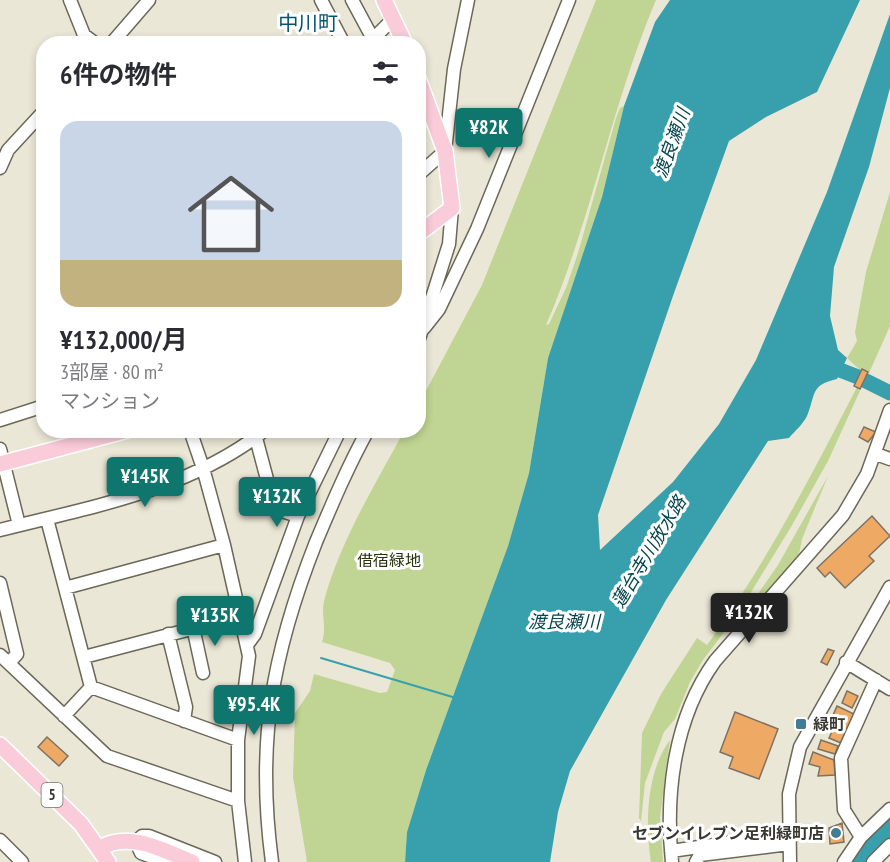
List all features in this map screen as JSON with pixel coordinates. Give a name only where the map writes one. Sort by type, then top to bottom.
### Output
[{"type":"main road","points":[[384,0],[402,36]]},
{"type":"main road","points":[[426,100],[445,151],[452,208],[426,228]]},
{"type":"main road","points":[[1,459],[93,438]]},
{"type":"main road","name":"5","points":[[0,746],[66,808],[100,848],[108,862]]},
{"type":"main road","points":[[100,848],[117,840],[136,842],[192,862]]},
{"type":"street","points":[[70,0],[86,36]]},
{"type":"street","points":[[119,36],[149,0]]},
{"type":"street","points":[[321,0],[340,36]]},
{"type":"street","points":[[352,0],[369,36]]},
{"type":"street","points":[[426,168],[445,151],[454,69],[468,0]]},
{"type":"street","points":[[426,325],[438,309],[477,229],[569,0]]},
{"type":"street","points":[[376,36],[394,18]]},
{"type":"street","points":[[0,168],[8,150],[36,124]]},
{"type":"street","points":[[426,321],[449,244],[452,208]]},
{"type":"street","points":[[0,420],[36,409]]},
{"type":"street","points":[[789,839],[671,856],[670,805],[679,740],[698,688],[715,661],[843,515],[876,454],[890,410]]},
{"type":"street","points":[[193,438],[224,545],[249,660],[238,740],[238,801],[245,862]]},
{"type":"street","points":[[0,530],[146,492],[203,468],[254,438]]},
{"type":"street","points":[[262,438],[275,509],[298,516]]},
{"type":"street","points":[[247,645],[255,634],[298,516],[336,438]]},
{"type":"street","points":[[272,862],[266,808],[266,750],[279,652],[297,590],[330,509],[364,438]]},
{"type":"street","points":[[876,454],[890,459]]},
{"type":"street","points":[[1,459],[19,525]]},
{"type":"street","points":[[47,519],[92,687]]},
{"type":"street","points":[[66,588],[224,545]]},
{"type":"street","points":[[0,583],[17,654],[4,659],[107,756],[238,801]]},
{"type":"street","points":[[790,862],[789,794],[800,747],[890,587]]},
{"type":"street","points":[[84,657],[241,616]]},
{"type":"street","points":[[193,627],[203,673]]},
{"type":"street","points":[[168,634],[186,707],[184,721]]},
{"type":"street","points":[[846,662],[890,689]]},
{"type":"street","points":[[861,837],[844,810],[841,758],[876,680]]},
{"type":"street","points":[[92,687],[238,740]]},
{"type":"street","points":[[64,716],[92,687]]},
{"type":"street","points":[[844,862],[861,837],[890,809]]},
{"type":"street","points":[[166,862],[141,853],[136,842],[142,836],[149,836],[215,862]]},
{"type":"street","points":[[696,862],[700,855],[789,839]]},
{"type":"street","points":[[0,840],[22,862]]},
{"type":"street","points":[[875,861],[890,844]]},
{"type":"green space","name":"借宿緑地","points":[[596,0],[656,0],[626,81],[576,244],[546,325],[549,324],[566,288],[616,118],[620,108],[624,106],[602,197],[548,358],[529,473],[508,546],[426,770],[407,832],[405,862],[307,862],[293,777],[295,713],[310,691],[314,674],[380,693],[387,692],[395,670],[390,663],[322,642],[324,601],[349,535],[400,438],[426,438],[426,391],[482,285]]},
{"type":"green space","points":[[890,192],[890,326],[869,373],[861,371],[847,358],[857,341],[855,332],[866,272]]},
{"type":"green space","points":[[857,387],[860,391],[828,461],[737,615],[703,660],[690,682],[675,719],[664,732],[645,783],[641,821],[639,818],[642,733],[661,694],[697,638],[707,645],[749,583],[805,486]]},
{"type":"green space","points":[[828,476],[802,539],[798,560],[741,623],[739,621],[778,565]]},
{"type":"green space","points":[[670,740],[660,818],[663,862],[651,862],[648,832],[649,799],[656,767]]},
{"type":"water","name":"渡良瀬川","points":[[670,0],[860,0],[817,92],[766,117],[729,141],[598,515],[600,550],[673,482],[719,424],[756,360],[827,192],[890,14],[890,88],[869,167],[834,267],[830,316],[838,350],[847,358],[837,379],[822,384],[815,392],[805,419],[789,438],[768,441],[666,600],[570,771],[558,812],[550,862],[405,862],[407,832],[426,770],[508,546],[529,473],[548,358],[602,197],[624,106],[655,22]]},
{"type":"building","points":[[862,369],[868,372],[860,389],[854,386]]},
{"type":"building","points":[[864,427],[876,432],[868,442],[859,437]]},
{"type":"building","points":[[872,516],[890,536],[869,556],[874,561],[845,588],[830,572],[825,577],[817,568]]},
{"type":"building","points":[[828,649],[834,651],[827,665],[821,662]]},
{"type":"building","points":[[847,691],[858,696],[852,708],[842,703]]},
{"type":"building","points":[[837,706],[854,714],[841,743],[829,738],[835,725],[830,722]]},
{"type":"building","points":[[735,712],[778,729],[759,779],[729,768],[733,757],[720,752]]},
{"type":"building","points":[[47,737],[68,756],[59,766],[38,747]]},
{"type":"building","points":[[821,740],[838,746],[835,754],[818,749]]},
{"type":"building","points":[[813,752],[834,760],[835,775],[818,776],[820,767],[809,764]]},
{"type":"building","points":[[842,823],[844,842],[830,844],[829,828]]},
{"type":"waterway","name":"蓮台寺川放水路","points":[[822,363],[858,377]]},
{"type":"waterway","name":"蓮台寺川放水路","points":[[864,380],[890,393]]},
{"type":"waterway","points":[[321,658],[456,698]]},
{"type":"waterway","points":[[855,862],[890,827]]},
{"type":"place","name":"緑町","points":[[801,724]]},
{"type":"place","name":"セブンイレブン足利緑町店","points":[[836,833]]},
{"type":"district","name":"中川町","points":[[308,23]]}]
